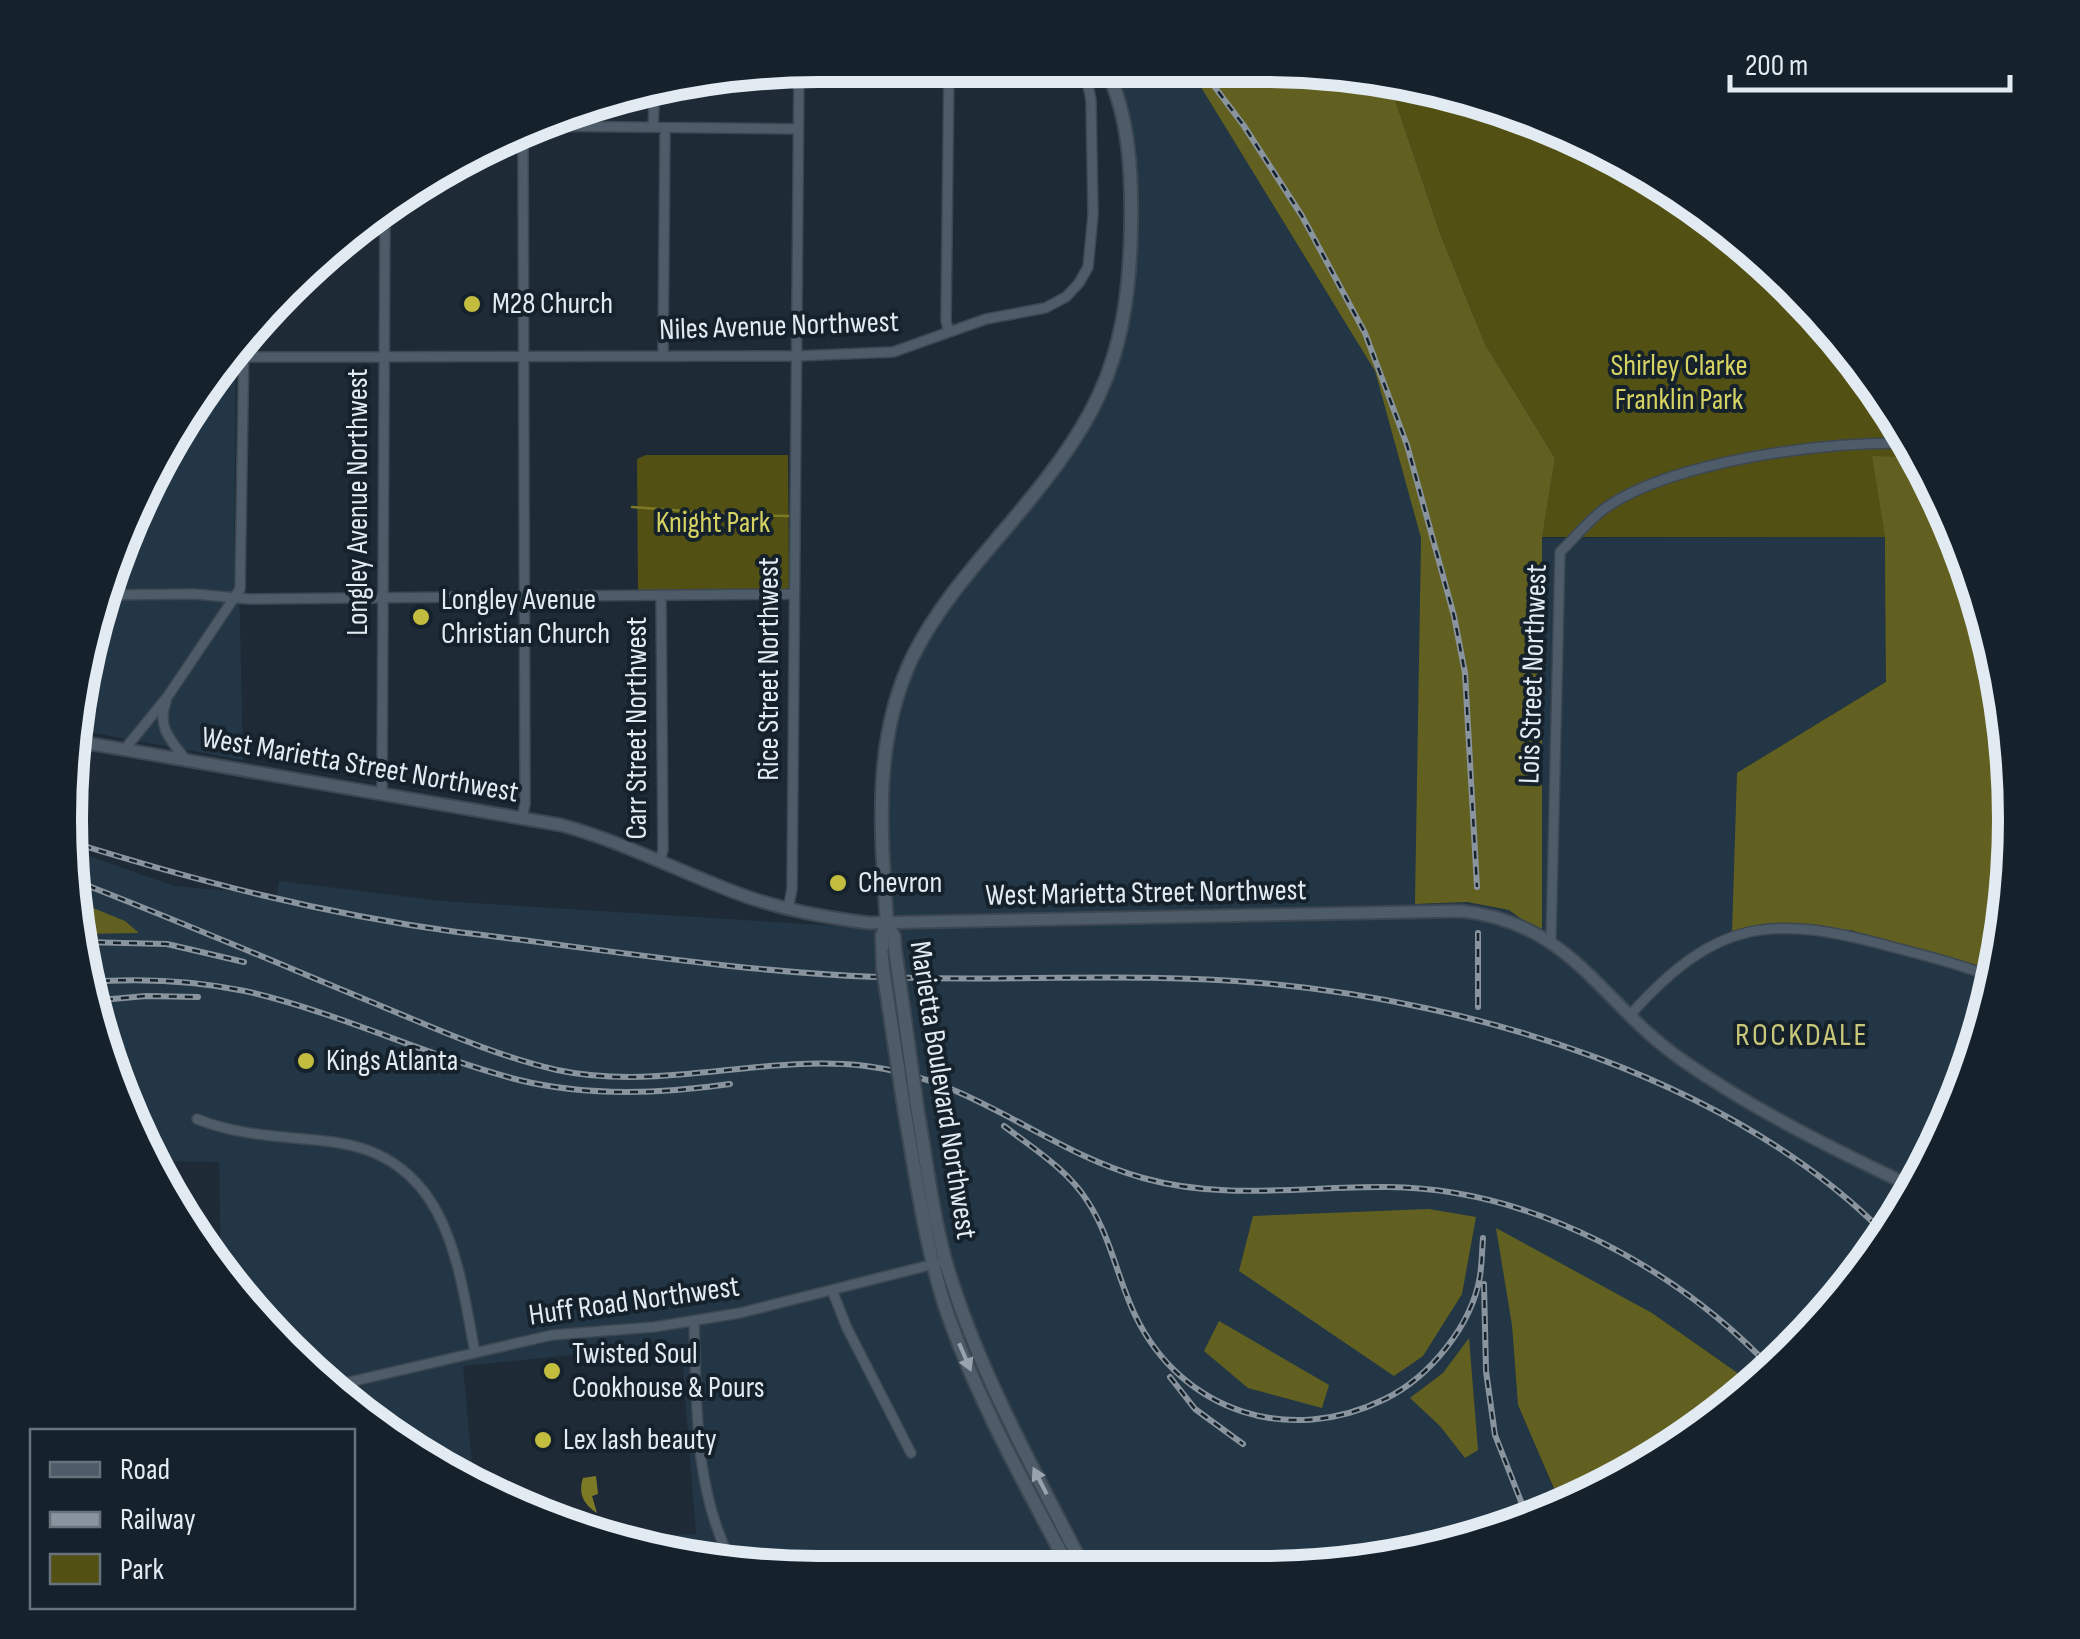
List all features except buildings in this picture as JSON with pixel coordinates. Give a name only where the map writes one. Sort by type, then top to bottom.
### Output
[{"type":"main road","name":"Marietta Boulevard Northwest","points":[[1078,1556],[980,1357],[940,1263],[912,1114],[889,948],[894,936],[887,924],[882,777],[894,706],[940,609],[1055,470],[1086,423],[1120,338],[1130,285],[1130,167],[1122,115],[1111,82]]},
{"type":"main road","points":[[940,1263],[948,1314],[985,1404],[1063,1556]]},
{"type":"street","points":[[949,82],[949,332]]},
{"type":"street","name":"Niles Avenue Northwest","points":[[246,357],[796,356],[893,352],[986,318],[1046,308],[1066,298],[1080,283],[1088,266],[1093,215],[1092,100],[1086,82]]},
{"type":"street","name":"Rice Street Northwest","points":[[788,909],[792,889],[799,83]]},
{"type":"street","points":[[653,128],[654,102]]},
{"type":"street","points":[[571,127],[798,129]]},
{"type":"street","points":[[663,356],[665,128]]},
{"type":"street","points":[[522,818],[523,145]]},
{"type":"street","name":"Longley Avenue Northwest","points":[[382,794],[385,225]]},
{"type":"street","points":[[124,750],[168,696],[236,597],[241,569],[244,360]]},
{"type":"street","name":"Lois Street Northwest","points":[[1551,940],[1560,552],[1605,508],[1669,476],[1773,453],[1893,442]]},
{"type":"street","points":[[119,594],[382,598],[794,594]]},
{"type":"street","name":"Carr Street Northwest","points":[[660,861],[664,850],[662,595]]},
{"type":"street","points":[[168,696],[162,712],[163,725],[187,760]]},
{"type":"street","name":"West Marietta Street Northwest","points":[[87,743],[590,833],[736,893],[822,917],[887,924],[1460,911],[1501,918],[1551,940],[1678,1058],[1743,1100],[1902,1182]]},
{"type":"street","points":[[1630,1014],[1694,954],[1733,937],[1774,928],[1829,930],[1981,974]]},
{"type":"street","points":[[197,1119],[238,1132],[354,1146],[382,1156],[404,1170],[430,1198],[446,1228],[475,1354]]},
{"type":"street","name":"Huff Road Northwest","points":[[345,1383],[569,1332],[694,1322],[940,1263]]},
{"type":"street","points":[[832,1290],[847,1328],[911,1453]]},
{"type":"street","points":[[694,1322],[701,1472],[711,1516],[726,1550]]},
{"type":"shaded area","points":[[1108,82],[1198,82],[1375,371],[1421,538],[1416,904],[1467,902],[1509,910],[1542,933],[1542,538],[1885,537],[1886,682],[1737,773],[1733,933],[1851,930],[1980,975],[1958,1056],[1921,1145],[1899,1188],[1845,1268],[1782,1341],[1742,1377],[1652,1313],[1512,1325],[1518,1405],[1556,1494],[1497,1517],[1404,1542],[1309,1555],[820,1556],[723,1550],[650,1536],[696,1534],[681,1344],[463,1366],[472,1469],[410,1432],[334,1374],[265,1305],[221,1248],[219,1162],[167,1161],[122,1056],[97,963],[83,854],[174,886],[277,895],[279,881],[441,901],[886,929],[882,737],[932,627],[1103,393],[1138,241],[1126,131]]},
{"type":"shaded area","points":[[1198,82],[1309,84],[1393,95],[1440,233],[1485,344],[1555,458],[1542,538],[1542,934],[1509,910],[1467,902],[1415,904],[1421,538],[1375,371]]},
{"type":"shaded area","points":[[1428,103],[1451,108],[1497,122],[1529,134],[1518,135],[1456,110],[1431,107]]},
{"type":"shaded area","points":[[236,370],[234,544],[239,581],[243,760],[88,732],[108,629],[139,537],[181,451]]},
{"type":"shaded area","points":[[1872,456],[1902,457],[1921,494],[1958,583],[1983,676],[1996,771],[1998,820],[1991,916],[1980,975],[1851,930],[1732,933],[1737,773],[1886,682],[1885,536]]},
{"type":"shaded area","points":[[88,906],[125,921],[139,933],[92,934]]},
{"type":"shaded area","points":[[1429,1209],[1476,1217],[1462,1294],[1423,1356],[1394,1376],[1239,1271],[1253,1216]]},
{"type":"shaded area","points":[[1496,1228],[1652,1313],[1742,1377],[1629,1458],[1556,1494],[1518,1405],[1512,1325]]},
{"type":"shaded area","points":[[1219,1321],[1329,1385],[1322,1408],[1248,1388],[1204,1351]]},
{"type":"shaded area","points":[[1469,1338],[1478,1450],[1465,1458],[1440,1426],[1410,1398],[1443,1373]]},
{"type":"shaded area","points":[[596,1476],[598,1494],[592,1496],[597,1513],[585,1502],[581,1489],[583,1478]]},
{"type":"green space","name":"Shirley Clarke Franklin Park","points":[[1393,95],[1497,122],[1543,139],[1629,181],[1746,265],[1815,334],[1899,451],[1941,537],[1958,583],[1972,629],[1991,723],[1998,820],[1996,862],[1737,773],[1886,682],[1885,537],[1542,537],[1555,458],[1485,344],[1440,233]]},
{"type":"green space","name":"Knight Park","points":[[646,455],[788,455],[789,590],[638,590],[637,459]]},
{"type":"waterway","points":[[632,507],[790,516]]},
{"type":"railway","points":[[1211,82],[1302,216],[1365,333],[1407,445],[1454,616],[1465,673],[1477,887]]},
{"type":"railway","points":[[83,846],[212,883],[358,916],[667,959],[877,977],[1261,983],[1427,1008],[1512,1030],[1596,1058],[1677,1092],[1754,1132],[1824,1180],[1875,1225]]},
{"type":"railway","points":[[86,885],[462,1039],[557,1070],[634,1077],[788,1065],[866,1066],[941,1085],[1107,1166],[1174,1185],[1235,1191],[1388,1187],[1442,1191],[1495,1202],[1547,1218],[1647,1268],[1735,1333],[1762,1359]]},
{"type":"railway","points":[[1478,933],[1478,1007]]},
{"type":"railway","points":[[93,942],[167,944],[244,962]]},
{"type":"railway","points":[[101,981],[166,981],[245,991],[314,1010],[484,1070],[545,1085],[624,1092],[730,1084]]},
{"type":"railway","points":[[106,1000],[198,997]]},
{"type":"railway","points":[[1004,1126],[1061,1170],[1080,1190],[1103,1230],[1135,1315],[1155,1349],[1181,1376],[1210,1397],[1242,1411],[1277,1419],[1312,1419],[1349,1413],[1402,1389],[1433,1363],[1468,1313],[1480,1276],[1483,1238]]},
{"type":"railway","points":[[1484,1284],[1486,1371],[1495,1435],[1523,1507]]},
{"type":"railway","points":[[1170,1377],[1195,1409],[1243,1444]]},
{"type":"place","name":"M28 Church","points":[[472,304]]},
{"type":"place","name":"Longley Avenue Christian Church","points":[[421,617]]},
{"type":"place","name":"Chevron","points":[[838,883]]},
{"type":"place","name":"Kings Atlanta","points":[[306,1061]]},
{"type":"place","name":"Twisted Soul Cookhouse & Pours","points":[[552,1371]]},
{"type":"place","name":"Lex lash beauty","points":[[543,1440]]},
{"type":"district","name":"ROCKDALE","points":[[1802,1035]]}]
